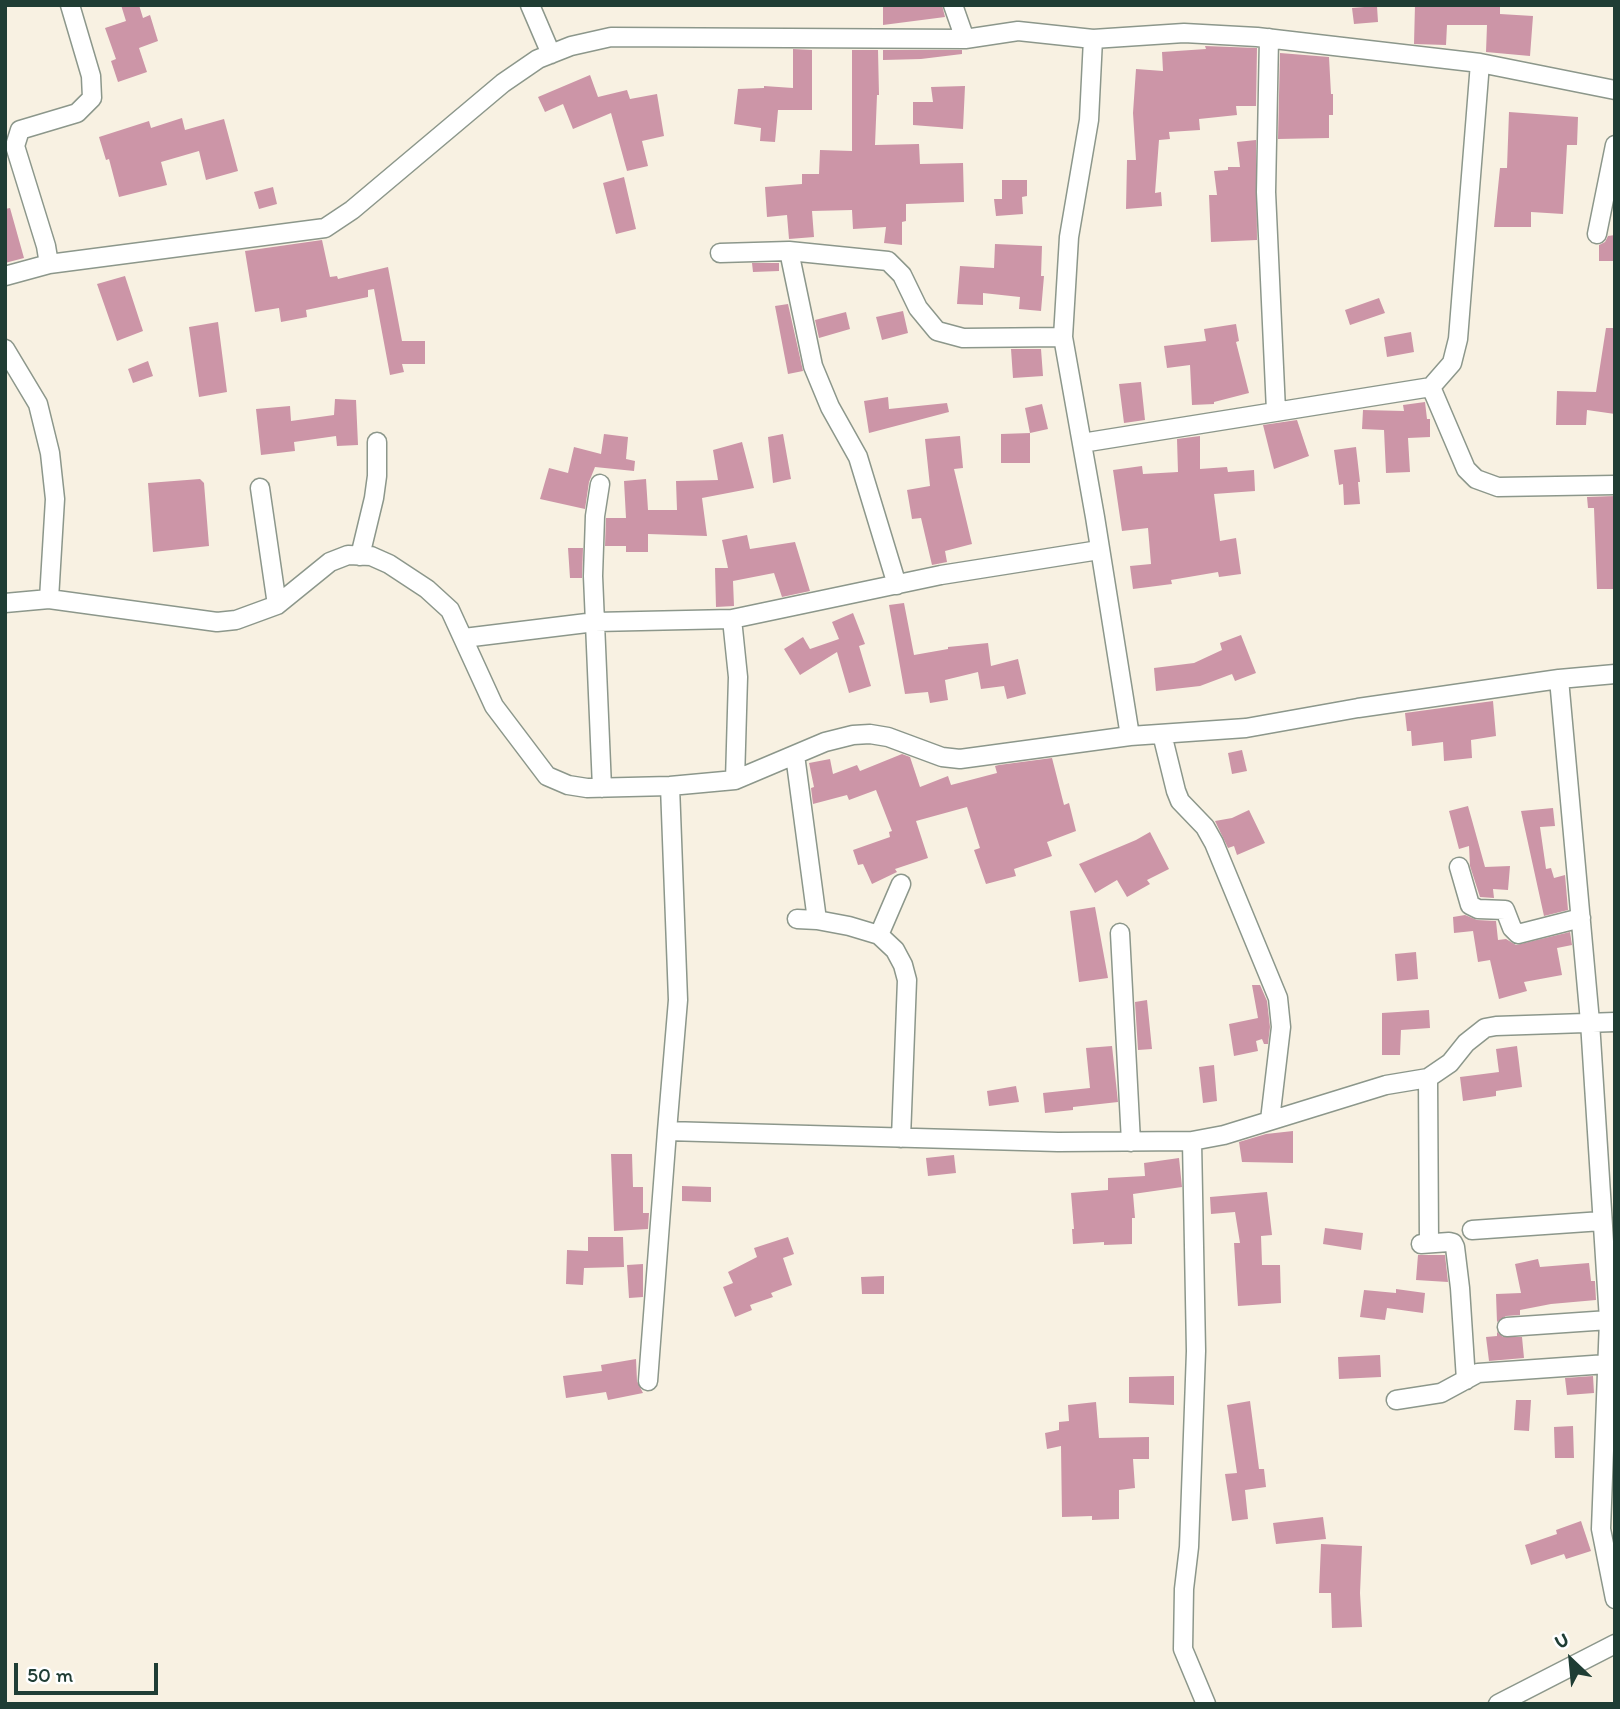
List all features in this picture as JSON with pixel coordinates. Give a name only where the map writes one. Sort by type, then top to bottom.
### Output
[{"type":"street","points":[[49,264],[46,246],[15,146],[20,130],[77,113],[92,98],[91,76],[70,5]]},
{"type":"street","points":[[530,5],[551,54]]},
{"type":"street","points":[[953,5],[965,39]]},
{"type":"street","points":[[5,276],[49,264],[324,228],[352,210],[503,83],[538,59],[571,46],[611,37],[965,39],[1018,31],[1093,39],[1184,33],[1269,38],[1480,62],[1615,90]]},
{"type":"street","points":[[1269,38],[1266,192],[1276,411]]},
{"type":"street","points":[[1093,39],[1089,120],[1069,237],[1063,337],[1130,736]]},
{"type":"street","points":[[1082,443],[1431,387],[1452,363],[1458,340],[1480,62]]},
{"type":"street","points":[[1597,234],[1615,145]]},
{"type":"street","points":[[720,253],[789,251],[888,261],[902,275],[918,308],[937,331],[963,338],[1063,337]]},
{"type":"street","points":[[789,251],[813,366],[830,407],[858,457],[897,585]]},
{"type":"street","points":[[5,349],[38,404],[50,453],[55,499],[49,599]]},
{"type":"street","points":[[1431,387],[1466,469],[1476,479],[1498,487],[1615,485]]},
{"type":"street","points":[[360,556],[374,498],[377,442]]},
{"type":"street","points":[[600,484],[595,516],[593,576],[602,788]]},
{"type":"street","points":[[260,488],[277,605]]},
{"type":"street","points":[[464,638],[595,622],[732,619],[941,575],[1099,550]]},
{"type":"street","points":[[5,603],[49,599],[217,622],[236,620],[277,605],[330,562],[348,555],[371,556],[428,589],[450,610],[494,706],[547,776],[568,785],[602,788],[670,786],[734,780],[825,742],[853,735],[888,737],[942,757],[960,759],[1130,736],[1246,728],[1358,708],[1559,679],[1615,674]]},
{"type":"street","points":[[732,619],[738,677],[734,780]]},
{"type":"street","points":[[1559,679],[1590,1022],[1609,1320],[1601,1529],[1615,1599]]},
{"type":"street","points":[[1162,734],[1175,791],[1180,801],[1205,827],[1214,843],[1279,998],[1281,1027],[1269,1120]]},
{"type":"street","points":[[795,755],[817,920]]},
{"type":"street","points":[[648,1381],[678,1000],[670,786]]},
{"type":"street","points":[[1459,867],[1470,905],[1478,909],[1506,910],[1512,928],[1518,934],[1581,918]]},
{"type":"street","points":[[879,936],[901,884]]},
{"type":"street","points":[[797,919],[849,926],[879,936],[895,950],[903,965],[907,981],[901,1138]]},
{"type":"street","points":[[1121,933],[1131,1142]]},
{"type":"street","points":[[667,1131],[901,1138],[1192,1141],[1224,1135],[1386,1085],[1428,1078],[1450,1063],[1466,1043],[1485,1028],[1615,1022]]},
{"type":"street","points":[[1428,1078],[1425,1243],[1449,1242],[1455,1247],[1466,1380]]},
{"type":"street","points":[[1192,1141],[1196,1352],[1183,1649],[1206,1704]]},
{"type":"street","points":[[1472,1230],[1602,1221]]},
{"type":"street","points":[[1507,1327],[1609,1320]]},
{"type":"street","points":[[1396,1400],[1441,1393],[1478,1373],[1607,1364]]},
{"type":"street","points":[[1498,1704],[1615,1644]]},
{"type":"building","points":[[121,5],[139,5],[143,18],[150,15],[158,41],[139,48],[147,72],[118,82],[111,61],[116,59],[105,28],[126,21]]},
{"type":"building","points":[[883,5],[942,5],[945,17],[883,25]]},
{"type":"building","points":[[1415,5],[1500,5],[1500,14],[1533,16],[1530,56],[1486,52],[1487,25],[1447,25],[1446,45],[1414,44]]},
{"type":"building","points":[[1377,6],[1378,22],[1354,24],[1352,8]]},
{"type":"building","points":[[1205,46],[1257,48],[1256,106],[1236,106],[1237,115],[1199,119],[1200,130],[1169,132],[1170,139],[1159,140],[1155,193],[1161,192],[1162,206],[1126,209],[1127,160],[1136,160],[1133,113],[1136,69],[1163,71],[1162,52],[1206,49]]},
{"type":"building","points":[[793,49],[812,50],[812,110],[778,110],[775,142],[760,141],[761,128],[734,124],[738,89],[764,86],[793,88]]},
{"type":"building","points":[[852,50],[878,50],[879,95],[875,145],[919,144],[920,164],[963,163],[964,202],[906,204],[906,221],[902,222],[902,245],[884,243],[886,227],[853,229],[852,210],[812,211],[814,237],[789,239],[787,215],[767,217],[765,187],[802,184],[802,174],[819,174],[820,150],[852,151]]},
{"type":"building","points":[[883,50],[962,50],[962,54],[883,60]]},
{"type":"building","points":[[1280,53],[1329,57],[1333,115],[1329,115],[1329,138],[1278,139]]},
{"type":"building","points":[[590,75],[598,97],[627,90],[630,99],[657,94],[664,136],[642,141],[648,166],[627,171],[611,113],[573,129],[563,104],[545,112],[538,97]]},
{"type":"building","points":[[965,86],[963,129],[913,125],[913,102],[933,102],[931,87]]},
{"type":"building","points":[[1509,112],[1578,117],[1577,145],[1567,145],[1563,214],[1531,212],[1531,227],[1494,227],[1500,168],[1507,168]]},
{"type":"building","points":[[182,118],[185,130],[224,119],[238,171],[206,180],[199,151],[161,162],[167,185],[119,197],[109,159],[106,160],[99,137],[149,121],[151,128]]},
{"type":"building","points":[[1256,140],[1257,240],[1211,242],[1209,195],[1217,195],[1214,171],[1240,167],[1237,142]]},
{"type":"building","points":[[624,177],[636,229],[616,234],[603,183]]},
{"type":"building","points":[[1002,180],[1027,180],[1027,196],[1022,197],[1023,214],[996,216],[994,199],[1002,199]]},
{"type":"building","points":[[273,187],[277,204],[259,209],[254,192]]},
{"type":"building","points":[[10,208],[24,258],[5,263],[5,209]]},
{"type":"building","points":[[1615,235],[1615,261],[1599,261],[1599,245],[1605,242],[1608,236]]},
{"type":"building","points":[[322,240],[330,277],[337,276],[338,279],[388,267],[402,341],[425,341],[425,364],[402,364],[404,372],[390,375],[374,289],[368,290],[368,297],[306,310],[307,317],[281,322],[279,308],[255,312],[245,251]]},
{"type":"building","points":[[995,244],[1042,246],[1041,276],[1044,276],[1041,311],[1019,309],[1020,297],[983,293],[983,305],[957,304],[960,266],[994,268]]},
{"type":"building","points":[[752,263],[779,263],[779,271],[753,272]]},
{"type":"building","points":[[125,276],[143,331],[117,341],[97,284]]},
{"type":"building","points":[[1379,298],[1385,313],[1350,325],[1345,310]]},
{"type":"building","points":[[788,304],[803,371],[788,374],[775,306]]},
{"type":"building","points":[[903,311],[908,333],[882,340],[876,317]]},
{"type":"building","points":[[846,312],[850,329],[819,338],[815,320]]},
{"type":"building","points":[[218,322],[227,392],[199,397],[189,327]]},
{"type":"building","points":[[1236,324],[1239,341],[1236,342],[1249,393],[1214,404],[1192,405],[1190,365],[1167,368],[1164,346],[1206,341],[1204,329]]},
{"type":"building","points":[[1606,328],[1615,328],[1615,414],[1587,410],[1586,425],[1556,425],[1557,391],[1596,392]]},
{"type":"building","points":[[1411,332],[1414,352],[1387,357],[1384,337]]},
{"type":"building","points":[[1011,349],[1041,349],[1043,376],[1013,378]]},
{"type":"building","points":[[148,361],[153,376],[133,383],[128,369]]},
{"type":"building","points":[[1141,382],[1145,420],[1124,423],[1119,384]]},
{"type":"building","points":[[888,397],[889,409],[947,403],[949,412],[869,433],[864,401]]},
{"type":"building","points":[[335,399],[356,400],[358,445],[337,446],[336,436],[294,442],[295,451],[261,455],[256,409],[290,406],[291,421],[334,415]]},
{"type":"building","points":[[1425,402],[1427,419],[1430,419],[1430,437],[1408,438],[1410,472],[1386,473],[1384,430],[1362,429],[1363,410],[1404,411],[1403,405]]},
{"type":"building","points":[[1042,404],[1048,429],[1030,433],[1025,408]]},
{"type":"building","points":[[1297,420],[1309,456],[1274,469],[1263,425]]},
{"type":"building","points":[[1030,433],[1030,463],[1001,463],[1001,434]]},
{"type":"building","points":[[604,434],[628,437],[626,459],[635,461],[634,471],[595,467],[589,482],[585,509],[540,499],[549,468],[568,473],[574,447],[601,454]]},
{"type":"building","points":[[783,434],[791,479],[773,483],[768,437]]},
{"type":"building","points":[[960,436],[963,468],[954,469],[972,544],[945,551],[947,562],[932,565],[921,518],[912,519],[907,490],[930,486],[925,439]]},
{"type":"building","points":[[1200,436],[1200,469],[1227,467],[1228,472],[1254,470],[1255,491],[1214,494],[1220,541],[1236,538],[1241,574],[1219,577],[1218,572],[1171,580],[1172,584],[1133,589],[1130,566],[1151,564],[1148,528],[1122,531],[1113,470],[1142,466],[1143,474],[1178,472],[1177,439]]},
{"type":"building","points":[[742,442],[754,488],[702,498],[707,536],[648,534],[648,552],[626,552],[626,546],[605,546],[606,518],[626,518],[624,481],[646,479],[648,510],[677,510],[676,481],[718,480],[713,450]]},
{"type":"building","points":[[1356,447],[1360,504],[1344,505],[1343,484],[1339,485],[1334,450]]},
{"type":"building","points":[[200,479],[204,483],[209,546],[153,552],[148,483]]},
{"type":"building","points":[[1615,496],[1615,589],[1597,589],[1594,508],[1588,508],[1587,497]]},
{"type":"building","points":[[747,535],[750,549],[795,542],[810,591],[782,597],[774,573],[733,581],[734,606],[716,607],[715,568],[728,568],[722,540]]},
{"type":"building","points":[[568,548],[583,548],[582,578],[570,578]]},
{"type":"building","points":[[904,603],[914,655],[948,647],[988,643],[991,666],[1018,659],[1026,694],[1007,699],[1004,686],[981,689],[978,672],[945,680],[948,700],[930,703],[928,692],[905,694],[889,605]]},
{"type":"building","points":[[853,613],[865,644],[859,646],[871,686],[849,693],[837,652],[800,675],[784,649],[803,637],[810,649],[839,639],[832,622]]},
{"type":"building","points":[[1241,635],[1256,673],[1235,681],[1232,674],[1200,686],[1156,691],[1154,668],[1194,663],[1222,650],[1220,643]]},
{"type":"building","points":[[1493,701],[1496,736],[1471,740],[1472,758],[1444,761],[1443,742],[1412,746],[1411,731],[1407,731],[1405,713]]},
{"type":"building","points":[[1242,750],[1247,771],[1232,774],[1228,753]]},
{"type":"building","points":[[902,754],[910,757],[920,787],[948,776],[951,785],[997,773],[995,766],[1052,758],[1064,805],[1069,803],[1076,831],[1047,842],[1052,856],[1014,869],[1016,876],[986,884],[974,850],[980,848],[967,807],[916,821],[928,858],[895,869],[897,872],[872,884],[863,864],[858,865],[853,850],[890,837],[889,832],[892,831],[876,790],[849,800],[847,795],[813,804],[811,788],[814,787],[809,763],[830,759],[833,774],[857,765],[860,771]]},
{"type":"building","points":[[1468,806],[1485,867],[1510,866],[1508,890],[1493,889],[1494,898],[1480,897],[1470,866],[1469,846],[1459,849],[1449,811]]},
{"type":"building","points":[[1553,808],[1555,826],[1540,827],[1546,869],[1551,868],[1554,878],[1565,875],[1568,910],[1544,916],[1521,811]]},
{"type":"building","points":[[1249,810],[1265,843],[1237,855],[1234,846],[1228,848],[1215,821],[1232,818]]},
{"type":"building","points":[[1150,832],[1169,869],[1147,880],[1150,884],[1127,897],[1117,880],[1095,893],[1079,864]]},
{"type":"building","points":[[1095,907],[1108,978],[1079,982],[1070,911]]},
{"type":"building","points":[[1465,915],[1477,920],[1496,921],[1498,940],[1506,939],[1516,945],[1570,932],[1572,945],[1557,948],[1562,975],[1524,982],[1527,991],[1499,999],[1490,960],[1478,962],[1473,931],[1454,933],[1453,917]]},
{"type":"building","points":[[1416,952],[1418,979],[1397,981],[1395,954]]},
{"type":"building","points":[[1252,985],[1260,985],[1267,1001],[1270,1027],[1268,1044],[1264,1044],[1262,1039],[1256,1041],[1258,1051],[1234,1056],[1229,1024],[1258,1018]]},
{"type":"building","points":[[1147,1000],[1152,1049],[1138,1050],[1135,1002]]},
{"type":"building","points":[[1429,1010],[1430,1028],[1401,1030],[1400,1055],[1382,1055],[1382,1013]]},
{"type":"building","points":[[1112,1046],[1118,1102],[1045,1113],[1043,1093],[1090,1088],[1086,1048]]},
{"type":"building","points":[[1517,1046],[1522,1087],[1496,1091],[1496,1096],[1463,1101],[1460,1077],[1499,1072],[1496,1049]]},
{"type":"building","points":[[1214,1065],[1217,1101],[1203,1103],[1199,1067]]},
{"type":"building","points":[[1016,1086],[1019,1102],[989,1106],[987,1091]]},
{"type":"building","points":[[1293,1131],[1293,1163],[1242,1162],[1239,1142],[1266,1134]]},
{"type":"building","points":[[611,1154],[632,1154],[633,1187],[643,1187],[643,1213],[649,1213],[648,1229],[614,1231]]},
{"type":"building","points":[[954,1155],[956,1173],[928,1176],[926,1158]]},
{"type":"building","points":[[1179,1158],[1182,1187],[1133,1194],[1135,1218],[1132,1218],[1132,1244],[1073,1244],[1071,1193],[1108,1190],[1108,1178],[1145,1176],[1144,1163]]},
{"type":"building","points":[[682,1186],[711,1187],[711,1202],[682,1201]]},
{"type":"building","points":[[1267,1192],[1272,1235],[1261,1236],[1262,1265],[1280,1265],[1281,1303],[1238,1306],[1234,1243],[1240,1243],[1235,1212],[1211,1214],[1210,1197]]},
{"type":"building","points":[[1325,1228],[1363,1233],[1361,1250],[1323,1244]]},
{"type":"building","points":[[588,1237],[623,1237],[624,1267],[584,1268],[583,1285],[566,1284],[567,1250],[588,1251]]},
{"type":"building","points":[[788,1237],[794,1254],[783,1258],[792,1285],[771,1293],[773,1297],[750,1305],[752,1310],[735,1317],[723,1287],[733,1283],[728,1272],[757,1257],[754,1248]]},
{"type":"building","points":[[1418,1255],[1445,1255],[1448,1282],[1416,1280]]},
{"type":"building","points":[[1538,1259],[1540,1267],[1589,1263],[1591,1281],[1595,1281],[1596,1300],[1520,1310],[1520,1315],[1506,1316],[1497,1322],[1496,1294],[1521,1293],[1515,1264]]},
{"type":"building","points":[[643,1264],[643,1297],[629,1298],[627,1265]]},
{"type":"building","points":[[884,1276],[884,1294],[862,1294],[861,1277]]},
{"type":"building","points":[[1396,1289],[1425,1293],[1423,1313],[1387,1308],[1385,1320],[1360,1317],[1364,1290],[1396,1293]]},
{"type":"building","points":[[1497,1332],[1503,1337],[1522,1337],[1524,1358],[1489,1361],[1486,1337],[1497,1336]]},
{"type":"building","points":[[1380,1355],[1381,1377],[1339,1379],[1338,1357]]},
{"type":"building","points":[[636,1359],[637,1381],[643,1393],[608,1400],[606,1392],[566,1398],[563,1376],[602,1371],[601,1365]]},
{"type":"building","points":[[1174,1376],[1174,1405],[1129,1403],[1129,1377]]},
{"type":"building","points":[[1593,1376],[1594,1393],[1567,1395],[1565,1378]]},
{"type":"building","points":[[1516,1400],[1531,1400],[1529,1431],[1514,1430]]},
{"type":"building","points":[[1250,1401],[1259,1469],[1264,1469],[1266,1487],[1245,1490],[1248,1519],[1232,1521],[1225,1474],[1237,1473],[1227,1405]]},
{"type":"building","points":[[1096,1402],[1099,1438],[1149,1437],[1149,1459],[1133,1459],[1135,1488],[1119,1490],[1119,1519],[1062,1517],[1061,1446],[1047,1449],[1045,1433],[1059,1430],[1059,1422],[1069,1421],[1068,1405]]},
{"type":"building","points":[[1573,1426],[1574,1458],[1555,1458],[1554,1427]]},
{"type":"building","points":[[1323,1517],[1326,1539],[1276,1544],[1273,1523]]},
{"type":"building","points":[[1581,1521],[1591,1551],[1566,1559],[1564,1554],[1531,1565],[1525,1545],[1557,1534],[1556,1530]]},
{"type":"building","points":[[1321,1544],[1362,1546],[1362,1627],[1332,1628],[1331,1593],[1319,1593]]}]
